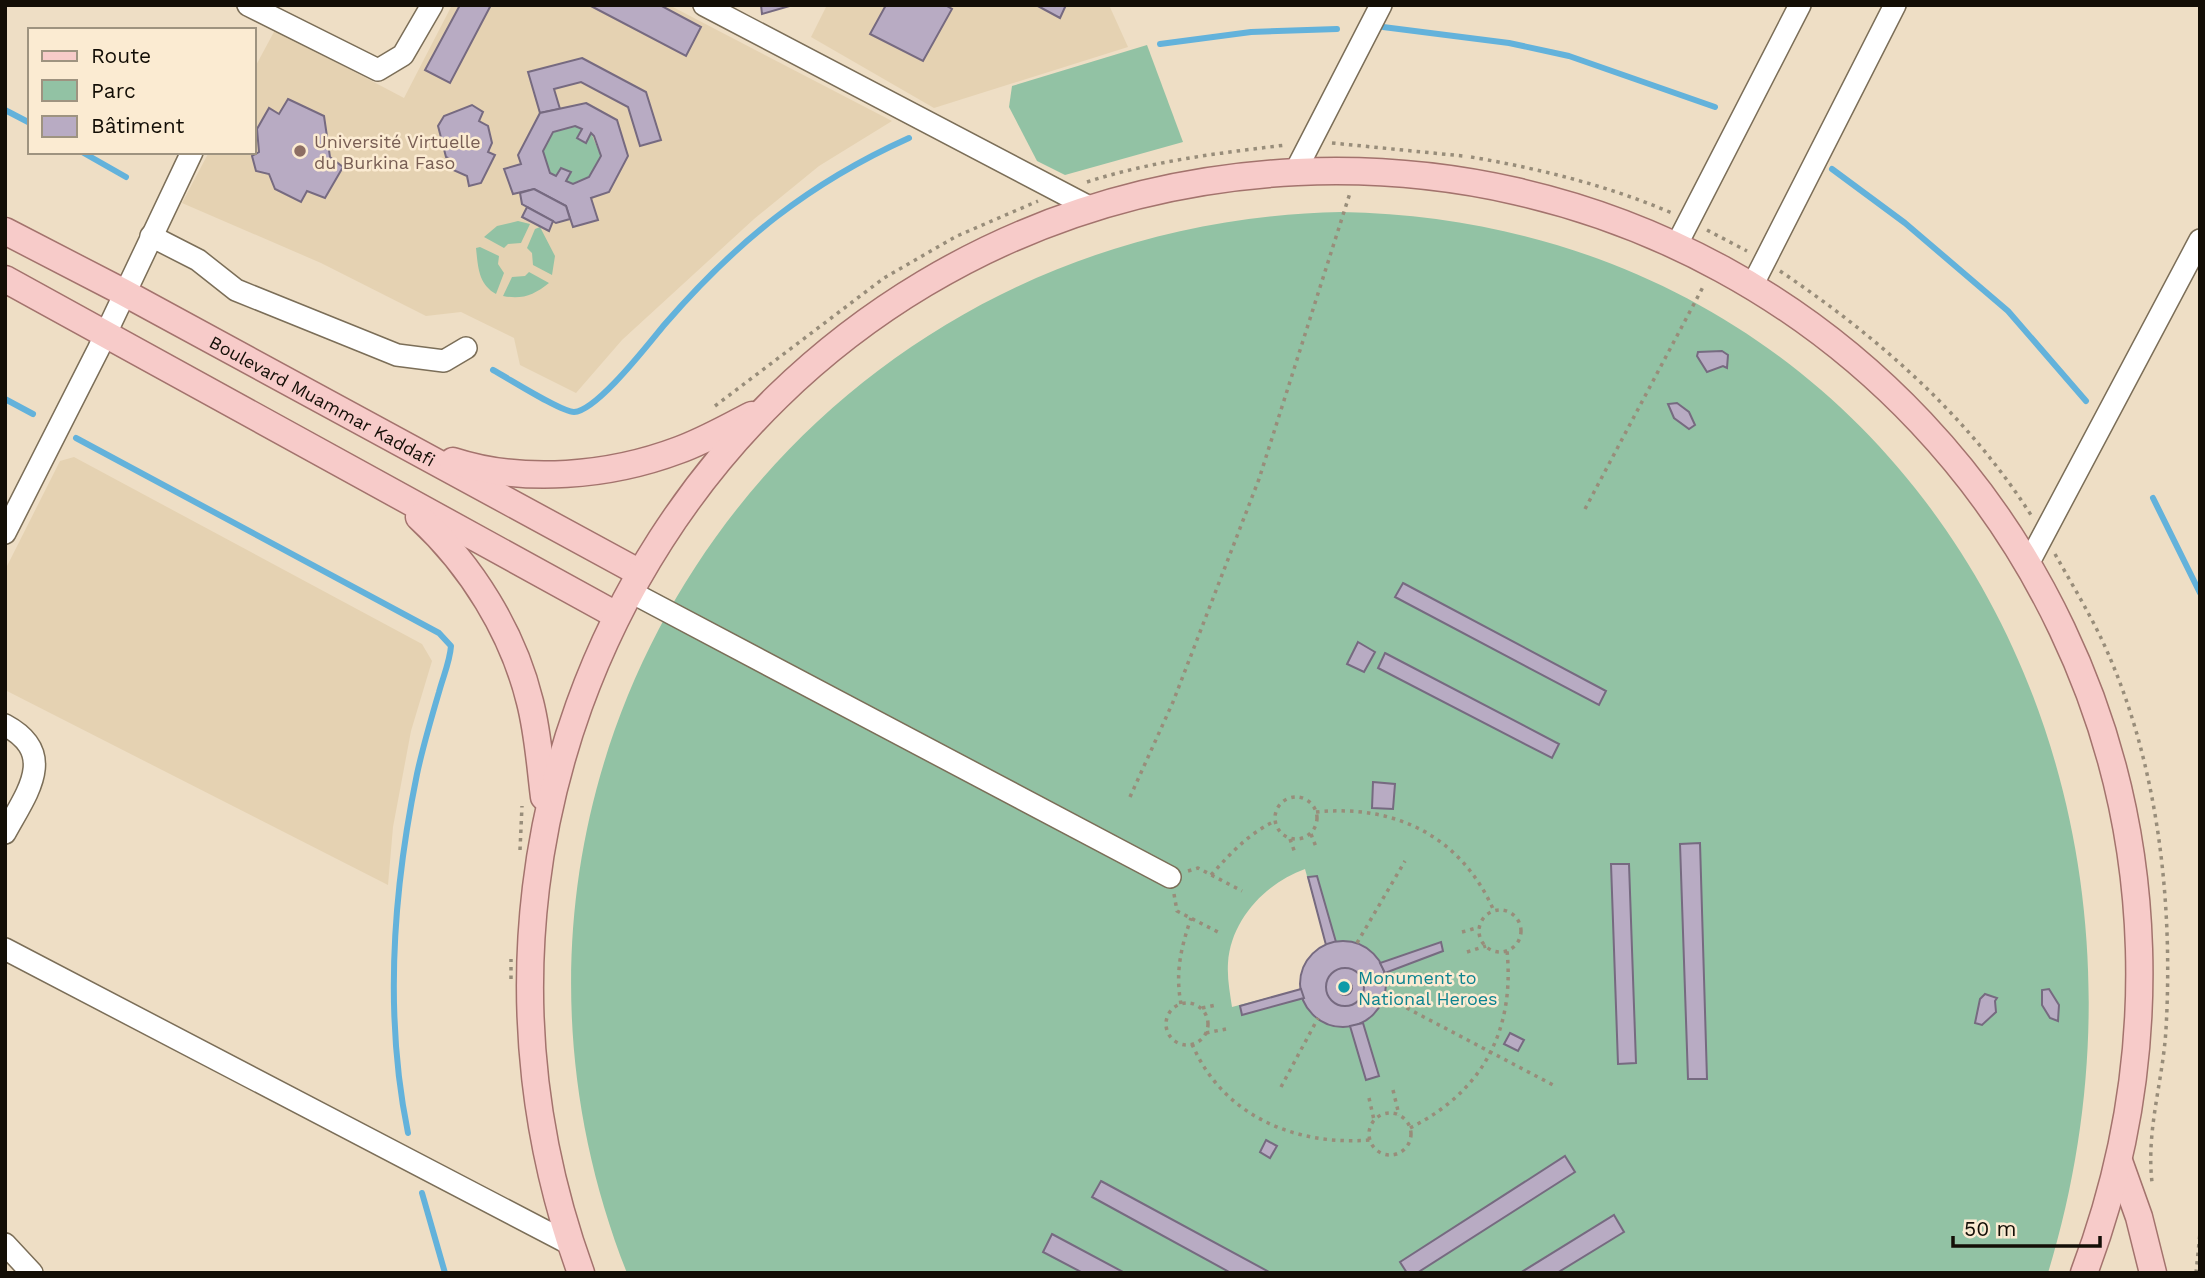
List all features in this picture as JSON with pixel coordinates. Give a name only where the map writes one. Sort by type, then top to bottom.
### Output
[{"type":"main road","points":[[581,1273],[570,1244],[541,1131],[530,1044],[530,928],[546,812],[575,711],[617,615],[635,582],[709,473],[770,405],[841,342],[920,288],[1004,244],[1093,209],[1182,186],[1295,172],[1357,171],[1435,177],[1518,191],[1598,214],[1676,246],[1752,286],[1822,333],[1907,408],[1981,493],[2028,564],[2056,616],[2091,697],[2117,781],[2132,859],[2139,927],[2140,1016],[2133,1084],[2119,1161],[2084,1273]]},
{"type":"main road","name":"Boulevard Muammar Kaddafi","points":[[5,231],[123,292],[401,444],[635,582]]},
{"type":"main road","points":[[5,279],[617,615]]},
{"type":"main road","points":[[401,444],[465,465],[505,472],[578,473],[649,460],[681,450],[770,405]]},
{"type":"main road","points":[[387,487],[443,539],[470,575],[511,646],[530,701],[546,812]]},
{"type":"main road","points":[[2119,1161],[2139,1217],[2153,1273]]},
{"type":"street","points":[[256,13],[377,70],[403,55],[432,5]]},
{"type":"street","points":[[704,5],[1093,209]]},
{"type":"street","points":[[1295,172],[1381,5]]},
{"type":"street","points":[[1676,246],[1800,5]]},
{"type":"street","points":[[1752,286],[1895,5]]},
{"type":"street","points":[[5,533],[106,334],[123,292],[191,154]]},
{"type":"street","points":[[151,236],[198,260],[236,290],[397,355],[444,361],[466,348]]},
{"type":"street","points":[[2028,564],[2200,240]]},
{"type":"street","points":[[635,582],[1170,877]]},
{"type":"street","points":[[5,725],[19,732],[31,745],[36,761],[34,779],[5,833]]},
{"type":"street","points":[[5,949],[570,1244]]},
{"type":"street","points":[[5,1244],[32,1273]]},
{"type":"path","points":[[712,409],[752,382],[884,278],[957,236],[1059,192],[1118,172],[1201,155],[1309,143],[1434,151],[1539,168],[1620,191],[1689,220],[1765,260],[1833,307],[1953,412],[2004,473],[2044,534],[2110,658],[2137,738],[2155,816],[2164,881],[2166,1031],[2149,1154],[2153,1188]]},
{"type":"path","points":[[1130,797],[1173,702],[1259,479],[1357,171]]},
{"type":"path","points":[[1585,509],[1714,265]]},
{"type":"path","points":[[519,856],[523,796]]},
{"type":"path","points":[[1311,834],[1297,840],[1278,831],[1275,821],[1280,804],[1291,798],[1304,799],[1316,813],[1311,834],[1316,847]]},
{"type":"path","points":[[1316,813],[1370,811],[1421,829],[1470,870],[1485,890],[1494,911]]},
{"type":"path","points":[[1211,875],[1238,846],[1275,821]]},
{"type":"path","points":[[1290,839],[1295,853]]},
{"type":"path","points":[[1357,943],[1405,861]]},
{"type":"path","points":[[1220,933],[1177,911],[1170,877],[1198,868],[1242,891]]},
{"type":"path","points":[[1494,911],[1510,912],[1519,921],[1519,941],[1507,951],[1495,951],[1486,946],[1480,937],[1480,927],[1485,917],[1494,911]]},
{"type":"path","points":[[1181,1004],[1179,953],[1191,918]]},
{"type":"path","points":[[1462,932],[1480,927]]},
{"type":"path","points":[[1467,952],[1486,946]]},
{"type":"path","points":[[511,991],[512,951]]},
{"type":"path","points":[[1410,1128],[1438,1114],[1469,1085],[1492,1052],[1506,1010],[1510,981],[1507,951]]},
{"type":"path","points":[[1384,996],[1556,1086]]},
{"type":"path","points":[[1206,1033],[1208,1020],[1202,1009],[1190,1002],[1181,1004],[1168,1016],[1167,1029],[1175,1041],[1192,1044],[1206,1033],[1226,1029]]},
{"type":"path","points":[[1202,1009],[1216,1005]]},
{"type":"path","points":[[1281,1087],[1318,1018]]},
{"type":"path","points":[[1192,1044],[1200,1062],[1213,1079],[1236,1104],[1262,1122],[1311,1139],[1340,1142],[1370,1140]]},
{"type":"path","points":[[1369,1098],[1374,1120],[1370,1140],[1373,1147],[1384,1155],[1398,1154],[1409,1144],[1410,1128],[1399,1115],[1393,1090]]},
{"type":"path","points":[[1374,1120],[1386,1114],[1399,1115]]},
{"type":"path","points":[[2196,1273],[2200,1233]]},
{"type":"shaded area","points":[[452,5],[669,5],[892,121],[819,166],[754,219],[622,340],[576,393],[520,365],[514,338],[461,312],[426,316],[321,263],[182,203],[208,154],[256,154],[256,65],[275,30],[404,98]]},
{"type":"shaded area","points":[[827,5],[1109,5],[1128,47],[934,108],[811,37]]},
{"type":"shaded area","points":[[74,457],[422,644],[432,661],[411,731],[393,827],[388,885],[5,690],[5,570],[60,461]]},
{"type":"green space","points":[[1147,45],[1183,142],[1065,175],[1037,161],[1009,107],[1012,86]]},
{"type":"green space","points":[[575,126],[582,129],[577,138],[586,142],[591,133],[601,156],[589,177],[573,184],[566,181],[570,172],[561,168],[556,176],[550,173],[543,151],[553,132]]},
{"type":"green space","points":[[1341,212],[1537,239],[1707,309],[1850,416],[1961,553],[2039,713],[2082,891],[2085,1080],[2048,1273],[627,1273],[577,1081],[577,893],[620,715],[704,555],[822,418],[971,310],[1145,240]],"holes":[[[1305,869],[1326,944],[1307,963],[1301,989],[1232,1007],[1228,963],[1236,932],[1253,905],[1277,883]]]},
{"type":"green space","points":[[518,221],[530,224],[521,243],[508,244],[504,248],[484,237],[497,226]]},
{"type":"green space","points":[[540,227],[555,256],[552,275],[533,265],[532,253],[527,248],[535,229]]},
{"type":"green space","points":[[480,247],[499,256],[498,264],[504,273],[496,294],[482,280],[476,248]]},
{"type":"green space","points":[[529,272],[549,283],[528,296],[503,296],[512,277],[525,276]]},
{"type":"building","points":[[460,5],[491,5],[450,83],[425,70]]},
{"type":"building","points":[[589,5],[660,5],[701,27],[686,56]]},
{"type":"building","points":[[761,5],[793,5],[762,14]]},
{"type":"building","points":[[886,5],[945,5],[952,9],[923,61],[870,34]]},
{"type":"building","points":[[1036,5],[1066,5],[1060,18]]},
{"type":"building","points":[[582,58],[646,92],[661,140],[640,146],[628,107],[581,82],[554,89],[560,109],[540,113],[528,72]]},
{"type":"building","points":[[288,99],[324,116],[330,157],[343,167],[325,198],[307,191],[301,202],[275,189],[269,174],[256,171],[252,156],[259,152],[257,129],[269,108],[279,114]]},
{"type":"building","points":[[586,103],[617,120],[628,156],[609,192],[591,198],[598,220],[573,227],[566,206],[534,189],[513,194],[504,169],[521,164],[518,155],[540,113]],"holes":[[[575,126],[582,129],[577,138],[586,143],[591,133],[601,156],[589,177],[573,184],[566,181],[571,172],[561,168],[556,176],[550,173],[543,151],[553,132]]]},
{"type":"building","points":[[472,105],[483,112],[479,121],[488,126],[492,143],[488,152],[495,155],[481,183],[469,186],[467,176],[451,169],[454,161],[446,157],[438,126],[444,116]]},
{"type":"building","points":[[534,189],[566,206],[570,219],[556,223],[522,204],[520,193]]},
{"type":"building","points":[[527,207],[553,221],[549,231],[522,217]]},
{"type":"building","points":[[1722,351],[1728,355],[1727,368],[1723,366],[1707,372],[1697,356],[1698,352]]},
{"type":"building","points":[[1677,403],[1689,412],[1695,425],[1689,429],[1674,418],[1668,404]]},
{"type":"building","points":[[1403,583],[1606,691],[1599,705],[1395,597]]},
{"type":"building","points":[[1358,642],[1375,652],[1364,672],[1347,664]]},
{"type":"building","points":[[1385,653],[1559,744],[1552,758],[1378,668]]},
{"type":"building","points":[[1373,782],[1395,784],[1393,809],[1372,808]]},
{"type":"building","points":[[1700,843],[1707,1079],[1688,1079],[1680,844]]},
{"type":"building","points":[[1611,864],[1629,864],[1636,1063],[1618,1064]]},
{"type":"building","points":[[1317,876],[1336,942],[1326,945],[1308,877]]},
{"type":"building","points":[[1343,941],[1359,945],[1373,954],[1382,968],[1386,984],[1382,1000],[1373,1014],[1359,1023],[1343,1027],[1327,1023],[1313,1014],[1304,1000],[1300,984],[1304,968],[1313,954],[1327,945]]},
{"type":"building","points":[[1441,942],[1443,951],[1385,973],[1380,963]]},
{"type":"building","points":[[1345,968],[1359,973],[1364,987],[1359,1001],[1345,1006],[1331,1001],[1326,987],[1331,973]]},
{"type":"building","points":[[1345,981],[1350,983],[1350,993],[1345,995],[1340,993],[1338,988],[1340,983]]},
{"type":"building","points":[[1301,989],[1304,998],[1242,1015],[1240,1006]]},
{"type":"building","points":[[2049,989],[2059,1005],[2058,1021],[2050,1018],[2042,1005],[2042,990]]},
{"type":"building","points":[[1985,994],[1997,998],[1996,1012],[1982,1025],[1975,1023],[1980,999]]},
{"type":"building","points":[[1363,1023],[1379,1076],[1366,1080],[1350,1026]]},
{"type":"building","points":[[1510,1033],[1524,1040],[1518,1051],[1504,1044]]},
{"type":"building","points":[[1266,1140],[1277,1146],[1270,1158],[1260,1152]]},
{"type":"building","points":[[1565,1156],[1575,1172],[1417,1273],[1407,1273],[1400,1262]]},
{"type":"building","points":[[1101,1181],[1271,1273],[1231,1273],[1092,1197]]},
{"type":"building","points":[[1614,1215],[1624,1232],[1557,1273],[1520,1273]]},
{"type":"building","points":[[1052,1234],[1125,1273],[1083,1273],[1043,1252]]},
{"type":"waterway","points":[[1383,27],[1509,43],[1569,56],[1715,107]]},
{"type":"waterway","points":[[1160,44],[1251,32],[1337,29]]},
{"type":"waterway","points":[[5,110],[28,122]]},
{"type":"waterway","points":[[493,370],[567,411],[584,409],[609,389],[692,294],[747,241],[839,174],[909,138]]},
{"type":"waterway","points":[[86,154],[126,177]]},
{"type":"waterway","points":[[1832,169],[1905,223],[2008,311],[2086,401]]},
{"type":"waterway","points":[[5,399],[33,414]]},
{"type":"waterway","points":[[76,438],[439,633],[451,646],[417,774],[397,908],[394,954],[396,1044],[408,1133]]},
{"type":"waterway","points":[[2153,498],[2200,593]]},
{"type":"waterway","points":[[422,1193],[445,1273]]},
{"type":"place","name":"Université Virtuelle du Burkina Faso","points":[[300,151]]},
{"type":"place","name":"Monument to National Heroes","points":[[1344,987]]}]
